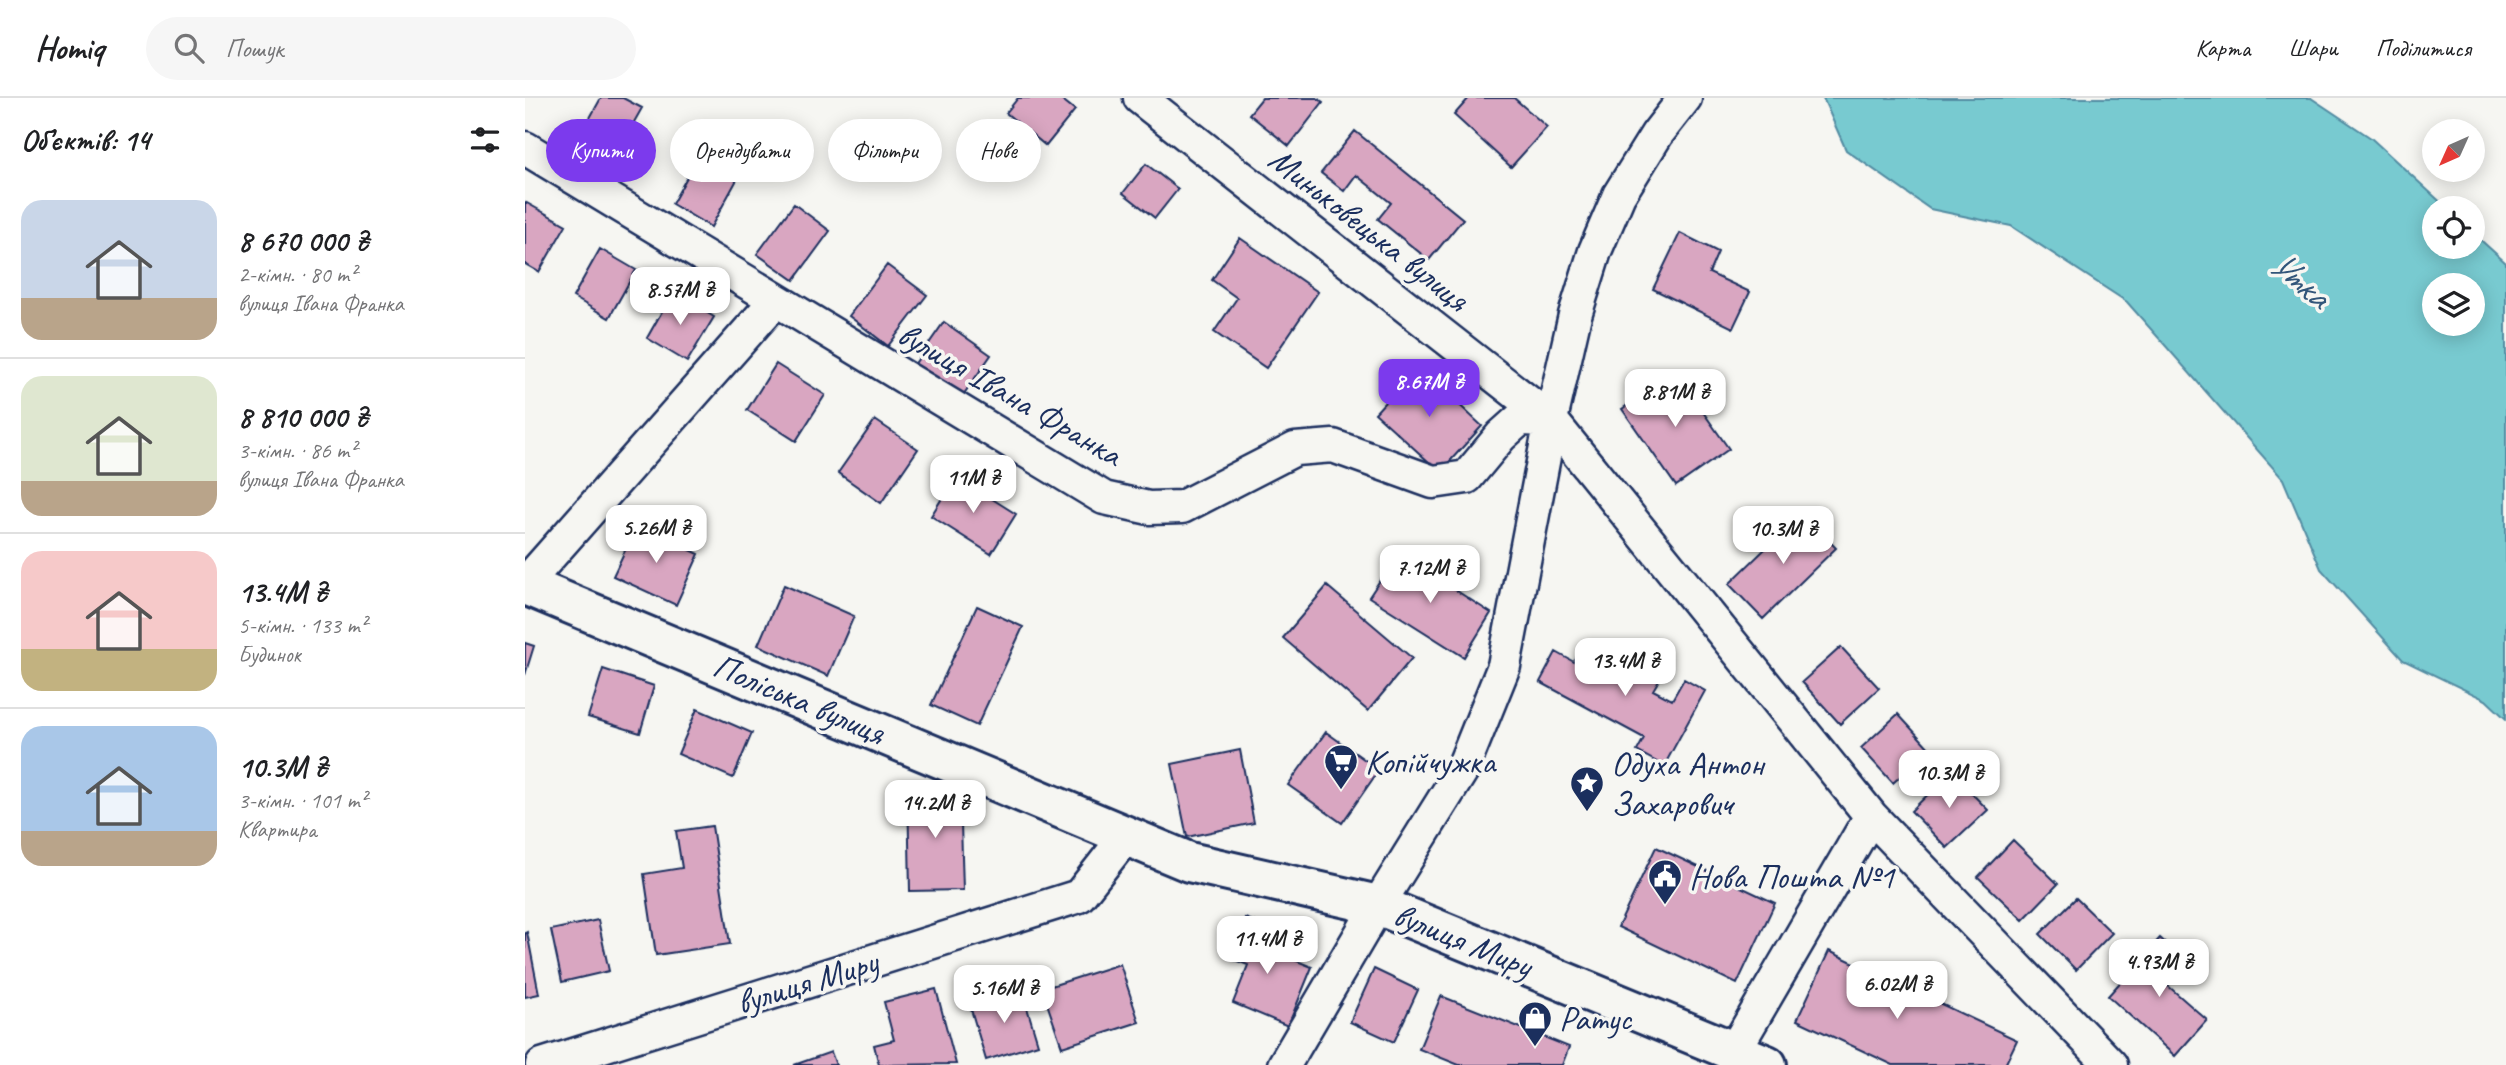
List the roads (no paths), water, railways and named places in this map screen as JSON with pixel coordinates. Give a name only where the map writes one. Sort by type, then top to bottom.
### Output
[{"type":"main road","name":"Поліська вулиця","points":[[525,584],[1189,862]]},
{"type":"main road","name":"вулиця Миру","points":[[1189,862],[1378,905],[1750,1058]]},
{"type":"street","name":"Миньковецька вулиця","points":[[1140,98],[1551,420],[1871,816],[2111,1065]]},
{"type":"street","points":[[1284,1065],[1378,905],[1462,770],[1504,666],[1551,420],[1575,315],[1595,251],[1619,195],[1657,134],[1685,98]]},
{"type":"street","name":"вулиця Івана Франка","points":[[525,148],[1104,498],[1149,508],[1182,506],[1296,449],[1333,446],[1433,482],[1467,477],[1501,436],[1520,419],[1551,420]]},
{"type":"street","points":[[525,584],[776,300]]},
{"type":"street","points":[[1750,1058],[1871,816]]},
{"type":"street","name":"вулиця Миру","points":[[543,1065],[1079,896],[1126,836]]},
{"type":"water","name":"Утка","points":[[1823,98],[2311,98],[2371,138],[2434,196],[2422,196],[2422,259],[2485,259],[2485,244],[2506,263],[2506,719],[2486,700],[2403,660],[2321,569],[2283,479],[2127,302],[2011,226],[1930,209],[1846,150]]},
{"type":"place","name":"Копійчужка","points":[[1341,791]]},
{"type":"place","name":"Одуха Антон Захарович","points":[[1587,813]]},
{"type":"place","name":"Нова Пошта №1","points":[[1665,906]]},
{"type":"place","name":"Ратус","points":[[1535,1048]]}]
